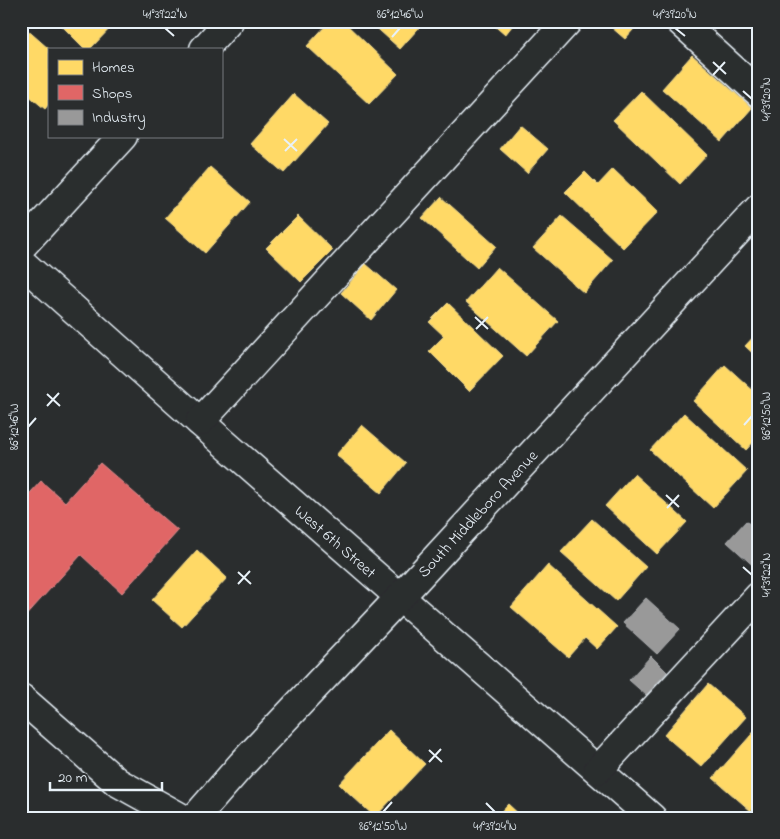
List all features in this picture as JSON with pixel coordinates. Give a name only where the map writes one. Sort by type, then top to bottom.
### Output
[{"type":"street","points":[[205,48],[229,21]]},
{"type":"street","points":[[200,422],[568,21]]},
{"type":"street","points":[[680,21],[759,93]]},
{"type":"street","points":[[21,247],[121,138]]},
{"type":"street","name":"South Middleboro Avenue","points":[[196,818],[242,764],[400,597],[759,208]]},
{"type":"street","name":"West 6th Street","points":[[21,262],[200,422],[652,818]]},
{"type":"street","points":[[598,770],[759,596]]},
{"type":"street","points":[[21,698],[117,782],[182,818]]},
{"type":"building: Homes","points":[[57,21],[117,21],[91,48],[84,48]]},
{"type":"building: Homes","points":[[330,21],[343,21],[398,74],[369,104],[307,46]]},
{"type":"building: Homes","points":[[369,21],[425,21],[400,49]]},
{"type":"building: Homes","points":[[489,21],[516,21],[505,35]]},
{"type":"building: Homes","points":[[604,21],[641,21],[625,39]]},
{"type":"building: Homes","points":[[24,27],[48,48],[48,105],[45,109],[21,89],[21,31]]},
{"type":"building: Homes","points":[[692,55],[752,108],[722,142],[662,89]]},
{"type":"building: Homes","points":[[641,91],[707,155],[680,184],[613,120]]},
{"type":"building: Homes","points":[[294,94],[328,124],[284,173],[250,144]]},
{"type":"building: Homes","points":[[520,125],[548,149],[527,173],[500,149]]},
{"type":"building: Homes","points":[[210,167],[250,202],[205,253],[165,218]]},
{"type":"building: Homes","points":[[613,169],[658,212],[623,248],[565,192],[585,172],[598,185]]},
{"type":"building: Homes","points":[[441,197],[496,246],[477,268],[422,218]]},
{"type":"building: Homes","points":[[298,216],[333,250],[301,282],[266,248]]},
{"type":"building: Homes","points":[[562,216],[613,260],[584,293],[533,248]]},
{"type":"building: Homes","points":[[366,264],[396,290],[371,320],[341,293]]},
{"type":"building: Homes","points":[[497,267],[558,321],[526,356],[466,302]]},
{"type":"building: Homes","points":[[448,303],[503,356],[469,391],[429,351],[444,336],[429,322]]},
{"type":"building: Homes","points":[[759,331],[759,359],[745,346]]},
{"type":"building: Homes","points":[[725,365],[759,396],[759,436],[746,450],[693,401]]},
{"type":"building: Homes","points":[[684,413],[747,471],[713,508],[650,450]]},
{"type":"building: Homes","points":[[362,425],[406,463],[381,493],[336,455]]},
{"type":"building: Homes","points":[[634,474],[687,522],[657,554],[605,506]]},
{"type":"building: Homes","points":[[592,519],[646,567],[616,601],[561,552]]},
{"type":"building: Homes","points":[[197,550],[227,578],[182,627],[152,600]]},
{"type":"building: Homes","points":[[548,565],[617,627],[597,649],[585,638],[568,657],[511,607]]},
{"type":"building: Homes","points":[[708,684],[746,717],[701,767],[664,735]]},
{"type":"building: Homes","points":[[759,726],[759,802],[751,811],[713,778]]},
{"type":"building: Homes","points":[[389,730],[425,764],[375,817],[339,784]]},
{"type":"building: Homes","points":[[508,804],[523,818],[495,818]]},
{"type":"building: Shops","points":[[100,463],[178,531],[122,593],[81,555],[21,621],[21,503],[41,481],[65,502]]},
{"type":"building: Industry","points":[[746,521],[759,532],[758,570],[727,542]]},
{"type":"building: Industry","points":[[646,598],[680,629],[657,654],[623,623]]},
{"type":"building: Industry","points":[[651,656],[667,672],[646,695],[629,680]]},
{"type":"railway","points":[[21,805],[36,818]]}]
